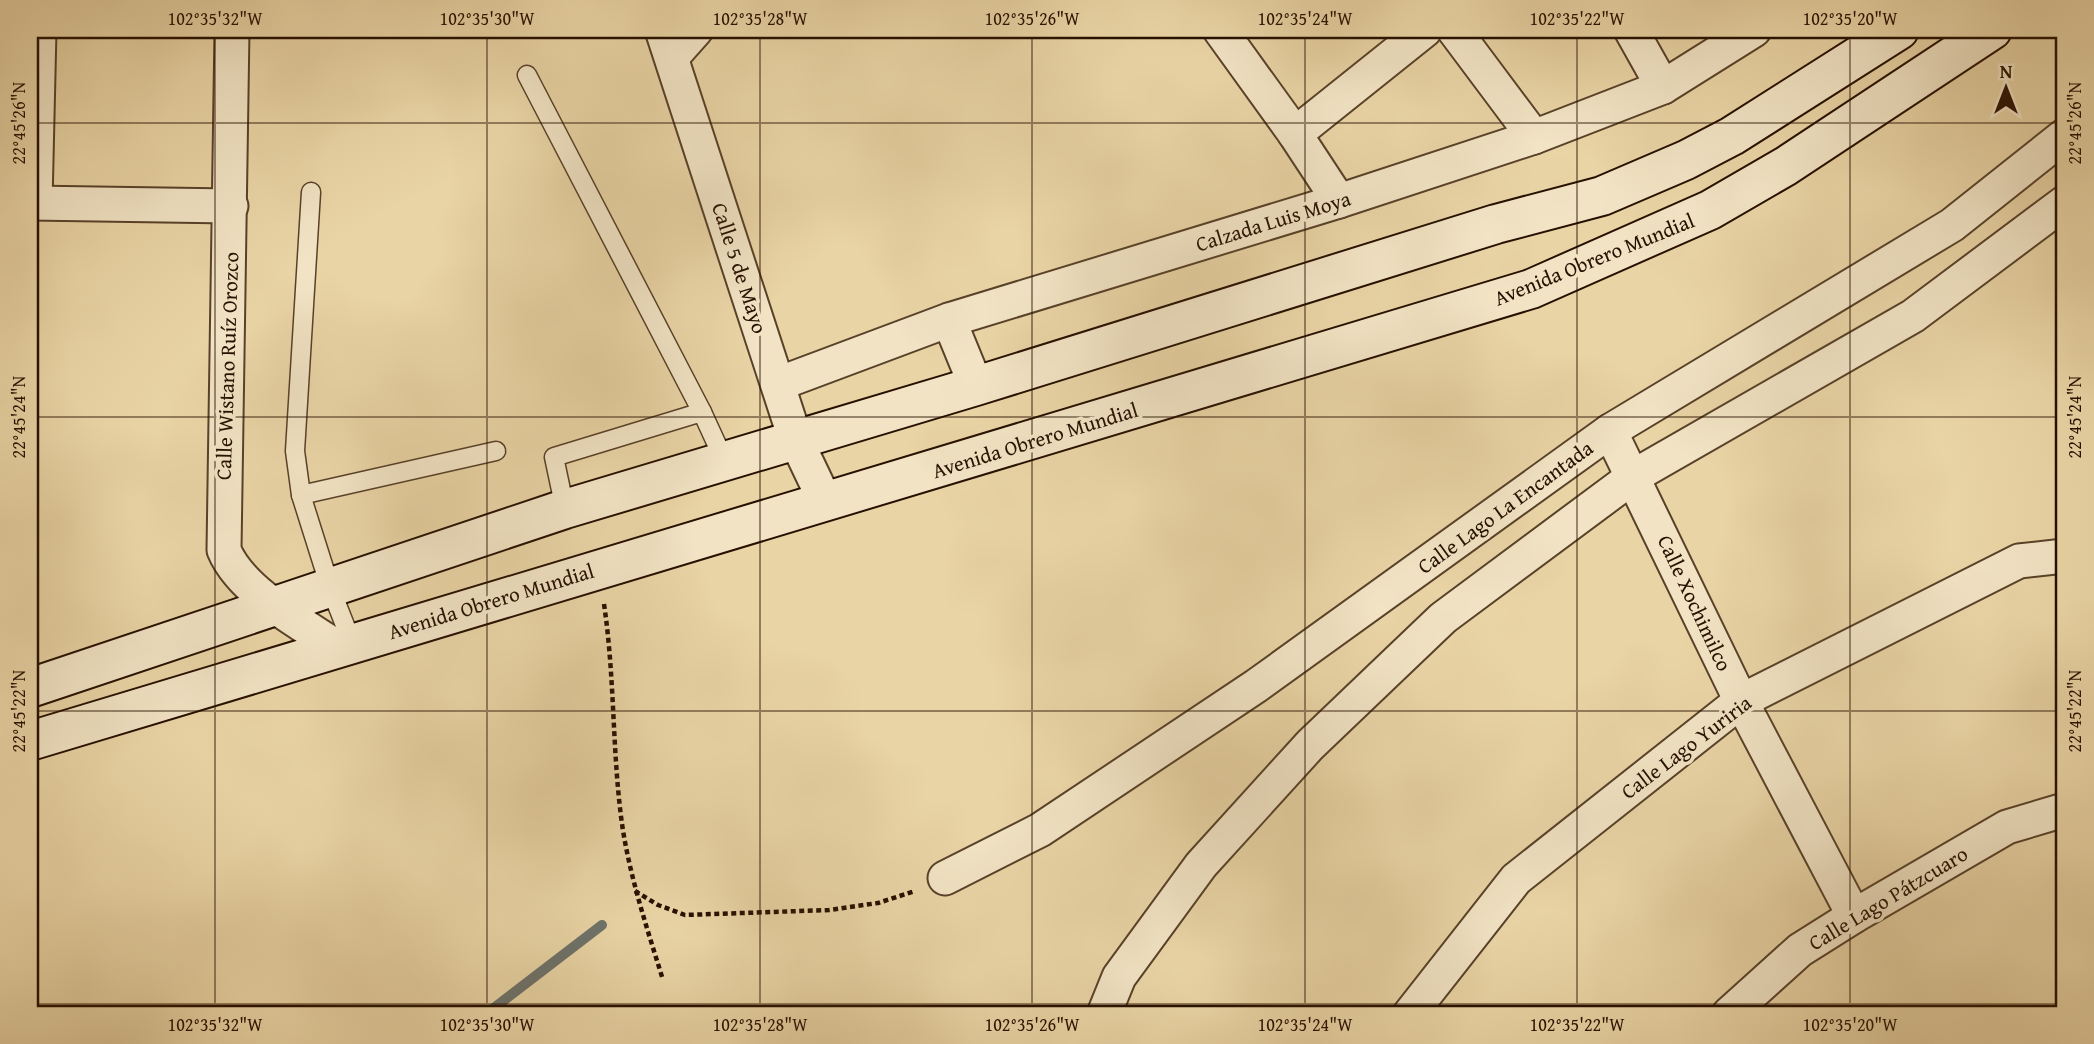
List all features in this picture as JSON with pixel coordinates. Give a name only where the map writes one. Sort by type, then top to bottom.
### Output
[{"type":"main road","points":[[30,688],[565,509],[976,386],[1496,224],[1602,196],[1686,160],[1732,136],[1899,30]]},
{"type":"main road","name":"Avenida Obrero Mundial","points":[[30,741],[1531,289],[1710,211],[1786,166],[1992,30]]},
{"type":"street","name":"Calle Wistano Ruíz Orozco","points":[[232,30],[231,206],[222,534],[230,564],[274,606],[344,645]]},
{"type":"street","points":[[667,43],[696,30]]},
{"type":"street","points":[[1220,30],[1295,134],[1339,201]]},
{"type":"street","points":[[1295,134],[1426,30]]},
{"type":"street","points":[[1454,30],[1534,138]]},
{"type":"street","points":[[1631,30],[1663,87]]},
{"type":"street","name":"Calzada Luis Moya","points":[[778,384],[949,320],[1339,201],[1534,138],[1663,87],[1754,30]]},
{"type":"street","name":"Calle 5 de Mayo","points":[[667,43],[795,438],[826,503]]},
{"type":"street","points":[[36,47],[32,203],[231,206]]},
{"type":"street","name":"Calle Lago La Encantada","points":[[945,878],[1040,830],[1256,686],[1610,432],[1952,225],[2064,136]]},
{"type":"street","points":[[1104,1014],[1119,977],[1201,865],[1310,745],[1443,618],[1634,477],[1913,316],[2064,203]]},
{"type":"street","points":[[949,320],[976,386]]},
{"type":"street","name":"Calle Xochimilco","points":[[1610,432],[1741,701],[1854,916]]},
{"type":"street","name":"Calle Lago Yuriria","points":[[1410,1014],[1516,879],[1741,701],[2019,561],[2064,556]]},
{"type":"street","name":"Calle Lago Pátzcuaro","points":[[1729,1014],[1800,950],[1854,916],[2007,827],[2064,810]]},
{"type":"lane","points":[[527,75],[702,412],[724,460]]},
{"type":"lane","points":[[311,192],[295,451],[301,495],[330,587],[344,645]]},
{"type":"lane","points":[[565,509],[554,457],[702,412]]},
{"type":"lane","points":[[301,495],[496,450]]},
{"type":"path","points":[[599,569],[613,664],[622,822],[634,891],[663,980]]},
{"type":"path","points":[[634,891],[658,905],[685,915],[816,911],[878,903],[945,878]]},
{"type":"waterway","points":[[486,1014],[602,925]]}]
